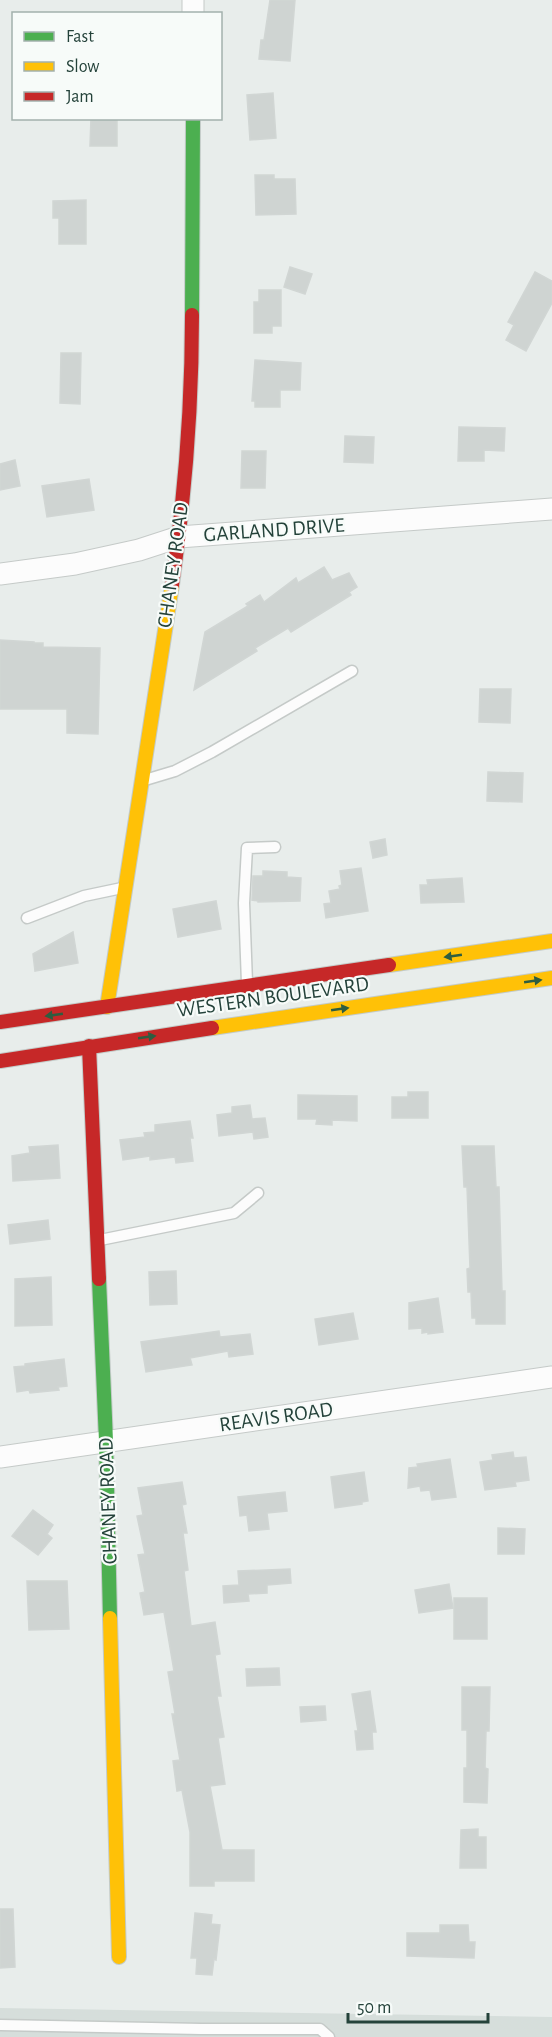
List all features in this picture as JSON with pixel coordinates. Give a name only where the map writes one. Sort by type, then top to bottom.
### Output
[{"type":"street","name":"CHANEY ROAD","points":[[107,1007],[179,537],[186,463],[192,332],[193,120]]},
{"type":"street","name":"GARLAND DRIVE","points":[[0,574],[75,564],[139,550],[179,537],[552,509]]},
{"type":"street","name":"WESTERN BOULEVARD","points":[[0,1022],[552,941]]},
{"type":"street","name":"WESTERN BOULEVARD","points":[[0,1061],[552,978]]},
{"type":"street","name":"CHANEY ROAD","points":[[89,1046],[106,1441],[119,1957]]},
{"type":"street","name":"REAVIS ROAD","points":[[0,1457],[552,1377]]},
{"type":"lane","points":[[142,781],[175,771],[352,671]]},
{"type":"lane","points":[[248,986],[244,903],[247,848],[275,847]]},
{"type":"lane","points":[[27,918],[84,896],[126,887]]},
{"type":"lane","points":[[99,1240],[234,1214],[258,1193]]},
{"type":"lane","points":[[0,2025],[320,2029],[329,2037]]},
{"type":"lane","points":[[24,2025],[24,2037]]},
{"type":"shaded area","points":[[0,2008],[552,2017],[552,2037],[0,2037]]},
{"type":"building","points":[[270,0],[295,0],[290,61],[259,59]]},
{"type":"building","points":[[273,93],[276,138],[250,140],[247,95]]},
{"type":"building","points":[[91,120],[117,120],[117,146],[90,146]]},
{"type":"building","points":[[255,175],[274,175],[274,179],[295,179],[296,214],[256,215]]},
{"type":"building","points":[[86,200],[86,244],[59,244],[59,218],[53,218],[53,201]]},
{"type":"building","points":[[290,267],[312,274],[305,294],[284,287]]},
{"type":"building","points":[[535,272],[552,281],[552,303],[526,351],[506,340],[514,325],[508,322]]},
{"type":"building","points":[[259,290],[281,290],[281,326],[272,326],[272,333],[254,333],[254,302],[259,302]]},
{"type":"building","points":[[61,353],[81,353],[80,404],[60,403]]},
{"type":"building","points":[[255,360],[301,363],[300,390],[280,390],[280,407],[255,407],[255,401],[252,401]]},
{"type":"building","points":[[459,427],[505,428],[504,451],[484,450],[484,461],[458,461]]},
{"type":"building","points":[[345,436],[374,437],[373,463],[344,462]]},
{"type":"building","points":[[242,451],[266,451],[265,488],[241,488]]},
{"type":"building","points":[[15,460],[20,486],[0,490],[0,464]]},
{"type":"building","points":[[89,479],[94,510],[47,517],[42,486]]},
{"type":"building","points":[[324,567],[332,580],[349,573],[357,587],[349,592],[351,595],[291,632],[288,628],[255,648],[257,651],[194,690],[205,632],[248,606],[246,604],[260,595],[264,602],[296,578],[298,583]]},
{"type":"building","points":[[0,640],[43,643],[43,647],[100,648],[98,734],[67,733],[67,709],[0,709]]},
{"type":"building","points":[[480,689],[511,689],[510,723],[479,722]]},
{"type":"building","points":[[488,772],[523,773],[522,802],[487,801]]},
{"type":"building","points":[[385,839],[387,855],[373,858],[370,842]]},
{"type":"building","points":[[361,868],[368,911],[326,918],[324,904],[331,903],[329,891],[340,889],[339,886],[342,885],[340,871]]},
{"type":"building","points":[[263,871],[287,872],[287,877],[301,878],[300,901],[258,902],[252,900],[253,876],[263,876]]},
{"type":"building","points":[[462,878],[464,902],[421,903],[420,885],[428,885],[427,880]]},
{"type":"building","points":[[216,901],[221,929],[178,937],[173,909]]},
{"type":"building","points":[[73,932],[78,963],[35,971],[33,954]]},
{"type":"building","points":[[408,1092],[428,1092],[428,1118],[392,1118],[392,1097],[408,1097]]},
{"type":"building","points":[[298,1095],[357,1096],[357,1121],[332,1120],[332,1125],[316,1124],[317,1119],[298,1119]]},
{"type":"building","points":[[250,1105],[252,1119],[265,1118],[268,1137],[254,1139],[253,1132],[219,1136],[217,1115],[232,1113],[232,1107]]},
{"type":"building","points":[[190,1121],[193,1161],[176,1163],[175,1157],[150,1160],[150,1156],[123,1160],[120,1140],[145,1137],[144,1133],[155,1132],[155,1125]]},
{"type":"building","points":[[58,1145],[60,1178],[13,1181],[12,1156],[30,1153],[29,1147]]},
{"type":"building","points":[[462,1146],[494,1146],[496,1187],[499,1187],[505,1324],[476,1324],[476,1318],[472,1318],[467,1269],[470,1268],[467,1187],[464,1187]]},
{"type":"building","points":[[48,1220],[50,1239],[10,1244],[8,1225]]},
{"type":"building","points":[[176,1271],[177,1304],[150,1305],[149,1272]]},
{"type":"building","points":[[51,1277],[52,1325],[15,1326],[15,1279]]},
{"type":"building","points":[[438,1298],[443,1332],[428,1334],[428,1332],[422,1333],[422,1328],[409,1329],[409,1303]]},
{"type":"building","points":[[353,1313],[358,1339],[319,1345],[315,1319]]},
{"type":"building","points":[[219,1331],[220,1337],[250,1334],[253,1354],[229,1357],[228,1351],[190,1358],[192,1365],[146,1372],[141,1342]]},
{"type":"building","points":[[64,1359],[67,1386],[58,1387],[59,1390],[17,1392],[14,1367]]},
{"type":"building","points":[[513,1452],[514,1458],[526,1457],[529,1480],[515,1482],[516,1486],[485,1490],[480,1462],[493,1460],[492,1455]]},
{"type":"building","points":[[450,1459],[456,1497],[432,1500],[430,1490],[421,1491],[420,1486],[408,1488],[409,1468],[418,1467],[417,1464]]},
{"type":"building","points":[[364,1472],[368,1501],[335,1508],[331,1477]]},
{"type":"building","points":[[182,1482],[186,1504],[182,1505],[187,1533],[183,1533],[188,1570],[184,1571],[191,1626],[215,1622],[220,1654],[215,1655],[221,1696],[217,1696],[224,1737],[218,1738],[225,1784],[210,1786],[222,1850],[254,1850],[254,1881],[214,1881],[214,1886],[190,1886],[190,1832],[182,1790],[177,1791],[173,1761],[180,1760],[168,1672],[174,1671],[164,1612],[144,1615],[140,1593],[145,1592],[138,1555],[145,1554],[137,1516],[143,1515],[138,1488]]},
{"type":"building","points":[[285,1492],[287,1511],[267,1513],[269,1529],[249,1531],[247,1515],[240,1516],[238,1497]]},
{"type":"building","points":[[33,1510],[53,1525],[47,1534],[52,1538],[38,1555],[12,1536]]},
{"type":"building","points":[[498,1528],[525,1529],[524,1554],[498,1554]]},
{"type":"building","points":[[290,1569],[291,1583],[267,1585],[267,1593],[248,1594],[249,1601],[224,1603],[223,1586],[239,1585],[238,1571]]},
{"type":"building","points":[[27,1581],[67,1581],[69,1629],[29,1630]]},
{"type":"building","points":[[449,1584],[453,1608],[419,1613],[415,1590]]},
{"type":"building","points":[[454,1598],[487,1598],[487,1639],[454,1639]]},
{"type":"building","points":[[279,1668],[280,1685],[247,1686],[246,1669]]},
{"type":"building","points":[[462,1687],[490,1687],[485,1768],[488,1769],[487,1803],[464,1802],[467,1730],[462,1730]]},
{"type":"building","points":[[370,1691],[376,1732],[372,1732],[373,1749],[357,1750],[355,1731],[358,1731],[352,1694]]},
{"type":"building","points":[[325,1706],[326,1720],[301,1722],[300,1707]]},
{"type":"building","points":[[478,1829],[478,1837],[486,1837],[486,1868],[460,1868],[461,1830]]},
{"type":"building","points":[[0,1909],[13,1909],[15,1967],[0,1968]]},
{"type":"building","points":[[195,1913],[212,1915],[211,1924],[220,1925],[212,1975],[196,1974],[197,1958],[191,1958]]},
{"type":"building","points":[[440,1925],[468,1925],[469,1942],[475,1942],[474,1958],[407,1956],[407,1933],[440,1933]]},
{"type":"traffic: fast","points":[[192,315],[193,120]]},
{"type":"traffic: fast","points":[[99,1279],[110,1618]]},
{"type":"traffic: slow","points":[[107,1007],[172,585]]},
{"type":"traffic: slow","points":[[389,965],[552,941]]},
{"type":"traffic: slow","points":[[212,1028],[552,978]]},
{"type":"traffic: slow","points":[[110,1618],[119,1957]]},
{"type":"traffic: jam","points":[[172,585],[187,450],[192,315]]},
{"type":"traffic: jam","points":[[0,1022],[389,965]]},
{"type":"traffic: jam","points":[[0,1061],[212,1028]]},
{"type":"traffic: jam","points":[[89,1046],[99,1279]]}]
